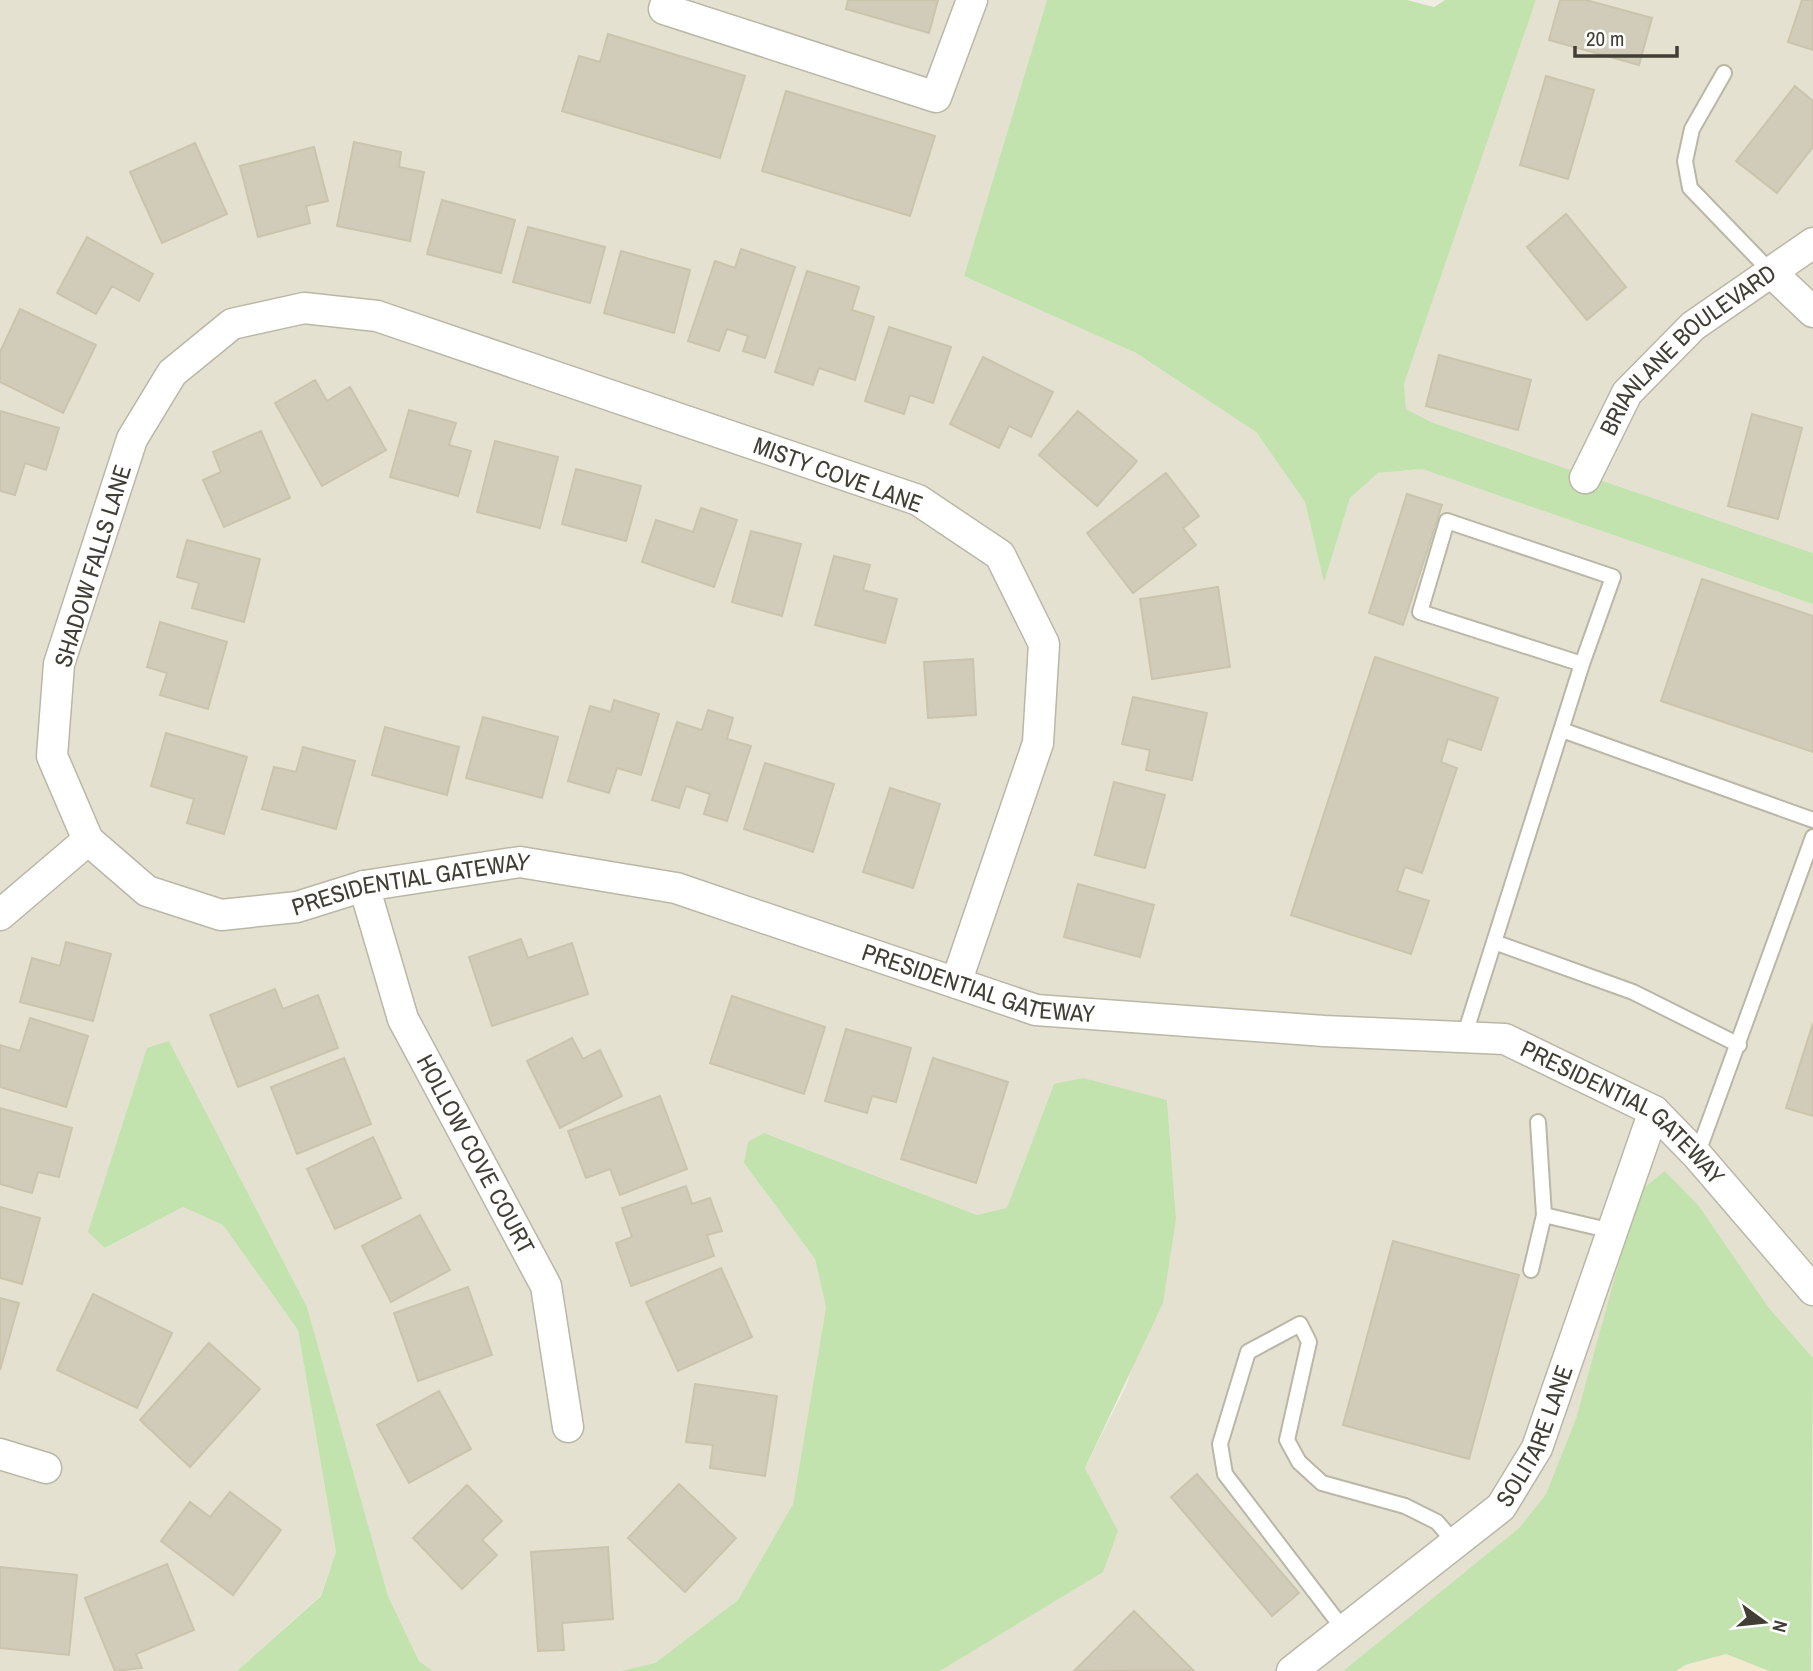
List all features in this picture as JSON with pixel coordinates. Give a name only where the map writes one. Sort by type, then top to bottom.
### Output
[{"type":"street","points":[[667,0],[664,9],[936,97],[972,0]]},
{"type":"street","name":"BRIANLANE BOULEVARD","points":[[1585,478],[1627,393],[1693,326],[1813,243]]},
{"type":"street","points":[[1772,273],[1813,312]]},
{"type":"street","name":"MISTY COVE LANE","points":[[232,324],[304,308],[377,316],[918,500],[1000,555],[1044,644],[1038,743],[956,983]]},
{"type":"street","name":"SHADOW FALLS LANE","points":[[89,840],[52,756],[59,664],[132,439],[172,373],[232,324]]},
{"type":"street","points":[[0,915],[89,840]]},
{"type":"street","name":"PRESIDENTIAL GATEWAY","points":[[89,840],[147,891],[221,915],[298,907],[364,886],[520,862],[676,888],[1036,1010],[1324,1031],[1505,1039],[1654,1111],[1697,1155],[1813,1290]]},
{"type":"street","name":"HOLLOW COVE COURT","points":[[364,886],[403,1019],[546,1286],[568,1427]]},
{"type":"street","name":"SOLITARE LANE","points":[[1292,1671],[1501,1507],[1537,1448],[1654,1111]]},
{"type":"street","points":[[0,1454],[46,1468]]},
{"type":"lane","points":[[1724,74],[1692,129],[1685,161],[1690,188],[1772,273]]},
{"type":"lane","points":[[1464,1037],[1582,664],[1613,577],[1447,521],[1420,612],[1582,664]]},
{"type":"lane","points":[[1562,730],[1813,820]]},
{"type":"lane","points":[[1697,1155],[1813,837]]},
{"type":"lane","points":[[1494,942],[1633,992],[1739,1045]]},
{"type":"lane","points":[[1531,1270],[1544,1215],[1538,1122]]},
{"type":"lane","points":[[1544,1215],[1612,1231]]},
{"type":"lane","points":[[1344,1630],[1225,1474],[1220,1444],[1248,1352],[1300,1324],[1309,1342],[1286,1440],[1298,1462],[1322,1483],[1405,1506],[1437,1522],[1455,1543]]},
{"type":"shaded area","points":[[0,0],[1047,0],[964,276],[1136,353],[1256,432],[1305,502],[1324,580],[1350,498],[1378,473],[1422,469],[1813,604],[1813,1358],[1769,1308],[1699,1206],[1665,1171],[1562,1460],[1546,1494],[1519,1528],[1343,1671],[940,1671],[1102,1572],[1118,1531],[1085,1468],[1127,1384],[1176,1219],[1167,1100],[1054,1084],[1007,1209],[977,1215],[764,1133],[744,1163],[815,1259],[826,1307],[793,1504],[738,1600],[655,1663],[621,1671],[433,1671],[419,1661],[388,1596],[307,1307],[169,1041],[106,1248],[183,1207],[223,1225],[298,1330],[336,1552],[321,1595],[237,1671],[0,1671]]},
{"type":"shaded area","points":[[1536,0],[1813,0],[1813,553],[1431,422],[1406,409],[1404,384]]},
{"type":"shaded area","points":[[1726,1654],[1769,1671],[1676,1671],[1685,1665]]},
{"type":"green space","points":[[1047,0],[1407,0],[1434,7],[1445,0],[1536,0],[1404,384],[1406,409],[1431,422],[1813,553],[1813,604],[1422,469],[1378,473],[1350,498],[1324,582],[1305,502],[1256,432],[1136,353],[964,276]]},
{"type":"green space","points":[[169,1041],[307,1307],[388,1596],[419,1661],[433,1671],[237,1671],[321,1596],[336,1552],[298,1330],[223,1225],[183,1207],[105,1248],[88,1232],[147,1048]]},
{"type":"green space","points":[[1083,1078],[1167,1100],[1176,1219],[1163,1303],[1085,1468],[1118,1531],[1103,1572],[940,1671],[621,1671],[655,1663],[738,1600],[793,1504],[826,1307],[815,1259],[744,1163],[748,1142],[764,1133],[977,1215],[1007,1208],[1054,1084]]},
{"type":"green space","points":[[1665,1171],[1699,1206],[1769,1308],[1813,1358],[1811,1671],[1769,1671],[1726,1654],[1685,1665],[1676,1671],[1343,1671],[1519,1528],[1546,1494],[1576,1419],[1635,1204],[1646,1186]]},
{"type":"building","points":[[848,0],[938,0],[929,33],[846,9]]},
{"type":"building","points":[[1560,0],[1586,0],[1652,18],[1639,65],[1549,40]]},
{"type":"building","points":[[1802,0],[1813,0],[1813,50],[1788,42]]},
{"type":"building","points":[[608,34],[745,76],[720,158],[562,111],[579,56],[600,62]]},
{"type":"building","points":[[1546,76],[1594,90],[1568,179],[1520,165]]},
{"type":"building","points":[[1795,86],[1813,101],[1813,147],[1777,193],[1736,161]]},
{"type":"building","points":[[786,91],[935,136],[910,216],[762,171]]},
{"type":"building","points":[[354,142],[401,152],[399,167],[424,172],[410,241],[337,226]]},
{"type":"building","points":[[195,143],[227,214],[162,243],[130,172]]},
{"type":"building","points":[[314,147],[328,201],[306,206],[310,223],[258,237],[240,166]]},
{"type":"building","points":[[442,200],[515,220],[501,273],[427,254]]},
{"type":"building","points":[[1566,214],[1626,287],[1587,320],[1527,247]]},
{"type":"building","points":[[528,227],[605,247],[590,303],[513,282]]},
{"type":"building","points":[[87,237],[153,274],[139,301],[112,286],[96,314],[57,293]]},
{"type":"building","points":[[741,249],[795,267],[765,358],[743,351],[748,336],[727,329],[719,351],[688,341],[715,261],[735,268]]},
{"type":"building","points":[[621,251],[690,270],[674,333],[604,313]]},
{"type":"building","points":[[807,271],[859,287],[852,310],[874,317],[855,380],[819,368],[813,385],[775,372]]},
{"type":"building","points":[[20,309],[96,345],[63,413],[0,382],[0,352]]},
{"type":"building","points":[[889,327],[951,347],[933,403],[910,395],[904,414],[865,401]]},
{"type":"building","points":[[1439,355],[1531,380],[1518,430],[1426,406]]},
{"type":"building","points":[[983,357],[1053,392],[1031,437],[1009,426],[999,448],[950,424]]},
{"type":"building","points":[[315,380],[327,401],[350,387],[386,450],[322,486],[275,403]]},
{"type":"building","points":[[409,410],[456,423],[449,445],[471,451],[458,496],[390,477]]},
{"type":"building","points":[[0,411],[59,428],[46,470],[25,463],[15,495],[0,491]]},
{"type":"building","points":[[1078,411],[1137,461],[1097,506],[1039,455]]},
{"type":"building","points":[[1752,414],[1802,428],[1778,519],[1728,506]]},
{"type":"building","points":[[261,431],[290,498],[224,527],[203,480],[221,472],[213,452]]},
{"type":"building","points":[[495,441],[558,457],[540,528],[477,512]]},
{"type":"building","points":[[576,469],[641,486],[626,541],[562,524]]},
{"type":"building","points":[[1166,473],[1199,516],[1183,528],[1196,545],[1133,593],[1087,533]]},
{"type":"building","points":[[1407,494],[1442,505],[1403,625],[1369,613]]},
{"type":"building","points":[[701,508],[737,520],[714,587],[642,562],[656,520],[693,532]]},
{"type":"building","points":[[751,531],[801,544],[782,616],[732,602]]},
{"type":"building","points":[[187,540],[260,559],[244,622],[192,608],[199,583],[177,577]]},
{"type":"building","points":[[834,556],[870,565],[863,590],[897,599],[885,643],[815,625]]},
{"type":"building","points":[[1702,579],[1813,616],[1813,752],[1661,701]]},
{"type":"building","points":[[1218,587],[1230,667],[1152,679],[1140,599]]},
{"type":"building","points":[[160,622],[227,642],[208,709],[160,695],[167,673],[147,667]]},
{"type":"building","points":[[1375,657],[1498,698],[1481,750],[1448,739],[1441,762],[1457,768],[1422,873],[1405,867],[1397,891],[1429,901],[1411,954],[1291,915]]},
{"type":"building","points":[[973,659],[976,715],[928,718],[924,662]]},
{"type":"building","points":[[1133,697],[1207,713],[1192,780],[1146,770],[1150,750],[1122,744]]},
{"type":"building","points":[[614,700],[659,714],[641,775],[617,768],[609,793],[568,781],[590,706],[611,712]]},
{"type":"building","points":[[708,710],[733,718],[727,739],[751,746],[727,821],[704,814],[710,794],[686,786],[679,808],[652,800],[677,722],[702,730]]},
{"type":"building","points":[[483,717],[558,737],[542,798],[466,778]]},
{"type":"building","points":[[385,727],[459,747],[447,795],[372,775]]},
{"type":"building","points":[[166,733],[247,757],[224,834],[187,823],[194,799],[151,786]]},
{"type":"building","points":[[303,747],[355,761],[336,829],[262,809],[274,767],[296,772]]},
{"type":"building","points":[[765,763],[834,784],[813,852],[744,829]]},
{"type":"building","points":[[1114,782],[1165,795],[1145,868],[1095,855]]},
{"type":"building","points":[[890,788],[940,804],[913,888],[863,872]]},
{"type":"building","points":[[1078,884],[1154,905],[1140,957],[1064,937]]},
{"type":"building","points":[[521,939],[528,958],[572,943],[588,994],[492,1026],[469,957]]},
{"type":"building","points":[[66,942],[111,954],[93,1021],[20,1002],[32,958],[60,966]]},
{"type":"building","points":[[275,989],[283,1009],[318,995],[338,1048],[238,1087],[210,1015]]},
{"type":"building","points":[[732,996],[825,1027],[804,1094],[710,1063]]},
{"type":"building","points":[[30,1018],[88,1036],[66,1107],[0,1087],[0,1045],[20,1051]]},
{"type":"building","points":[[1813,1023],[1813,1116],[1786,1108]]},
{"type":"building","points":[[846,1029],[911,1048],[896,1102],[872,1096],[867,1113],[825,1101]]},
{"type":"building","points":[[572,1038],[583,1059],[600,1050],[622,1096],[560,1128],[527,1061]]},
{"type":"building","points":[[344,1058],[371,1124],[297,1154],[271,1087]]},
{"type":"building","points":[[933,1058],[1008,1082],[976,1183],[901,1159]]},
{"type":"building","points":[[660,1096],[687,1169],[620,1195],[610,1169],[586,1178],[568,1131]]},
{"type":"building","points":[[0,1108],[72,1128],[59,1177],[38,1172],[32,1193],[0,1184]]},
{"type":"building","points":[[373,1137],[401,1198],[335,1229],[307,1169]]},
{"type":"building","points":[[686,1186],[692,1204],[710,1198],[722,1231],[707,1235],[714,1256],[631,1286],[616,1243],[632,1237],[622,1208]]},
{"type":"building","points":[[0,1207],[40,1218],[22,1284],[0,1278]]},
{"type":"building","points":[[420,1215],[450,1270],[391,1302],[362,1246]]},
{"type":"building","points":[[1393,1241],[1519,1275],[1469,1459],[1343,1425]]},
{"type":"building","points":[[721,1268],[752,1337],[678,1371],[646,1302]]},
{"type":"building","points":[[468,1287],[492,1355],[418,1381],[394,1313]]},
{"type":"building","points":[[93,1294],[172,1333],[137,1408],[57,1370]]},
{"type":"building","points":[[0,1298],[19,1303],[0,1370]]},
{"type":"building","points":[[209,1343],[260,1389],[190,1467],[140,1420]]},
{"type":"building","points":[[695,1384],[777,1396],[765,1476],[710,1468],[713,1445],[686,1442]]},
{"type":"building","points":[[439,1391],[471,1449],[409,1483],[377,1425]]},
{"type":"building","points":[[1197,1474],[1299,1593],[1272,1616],[1171,1497]]},
{"type":"building","points":[[679,1484],[736,1538],[685,1592],[628,1538]]},
{"type":"building","points":[[467,1485],[502,1521],[482,1540],[497,1555],[462,1589],[413,1538]]},
{"type":"building","points":[[230,1492],[281,1530],[233,1595],[161,1541],[190,1502],[210,1517]]},
{"type":"building","points":[[608,1547],[613,1619],[562,1623],[564,1650],[538,1651],[531,1552]]},
{"type":"building","points":[[167,1564],[194,1630],[136,1654],[142,1668],[115,1671],[85,1598]]},
{"type":"building","points":[[0,1567],[77,1575],[69,1655],[0,1648]]},
{"type":"building","points":[[1134,1611],[1193,1670],[1074,1671]]}]
